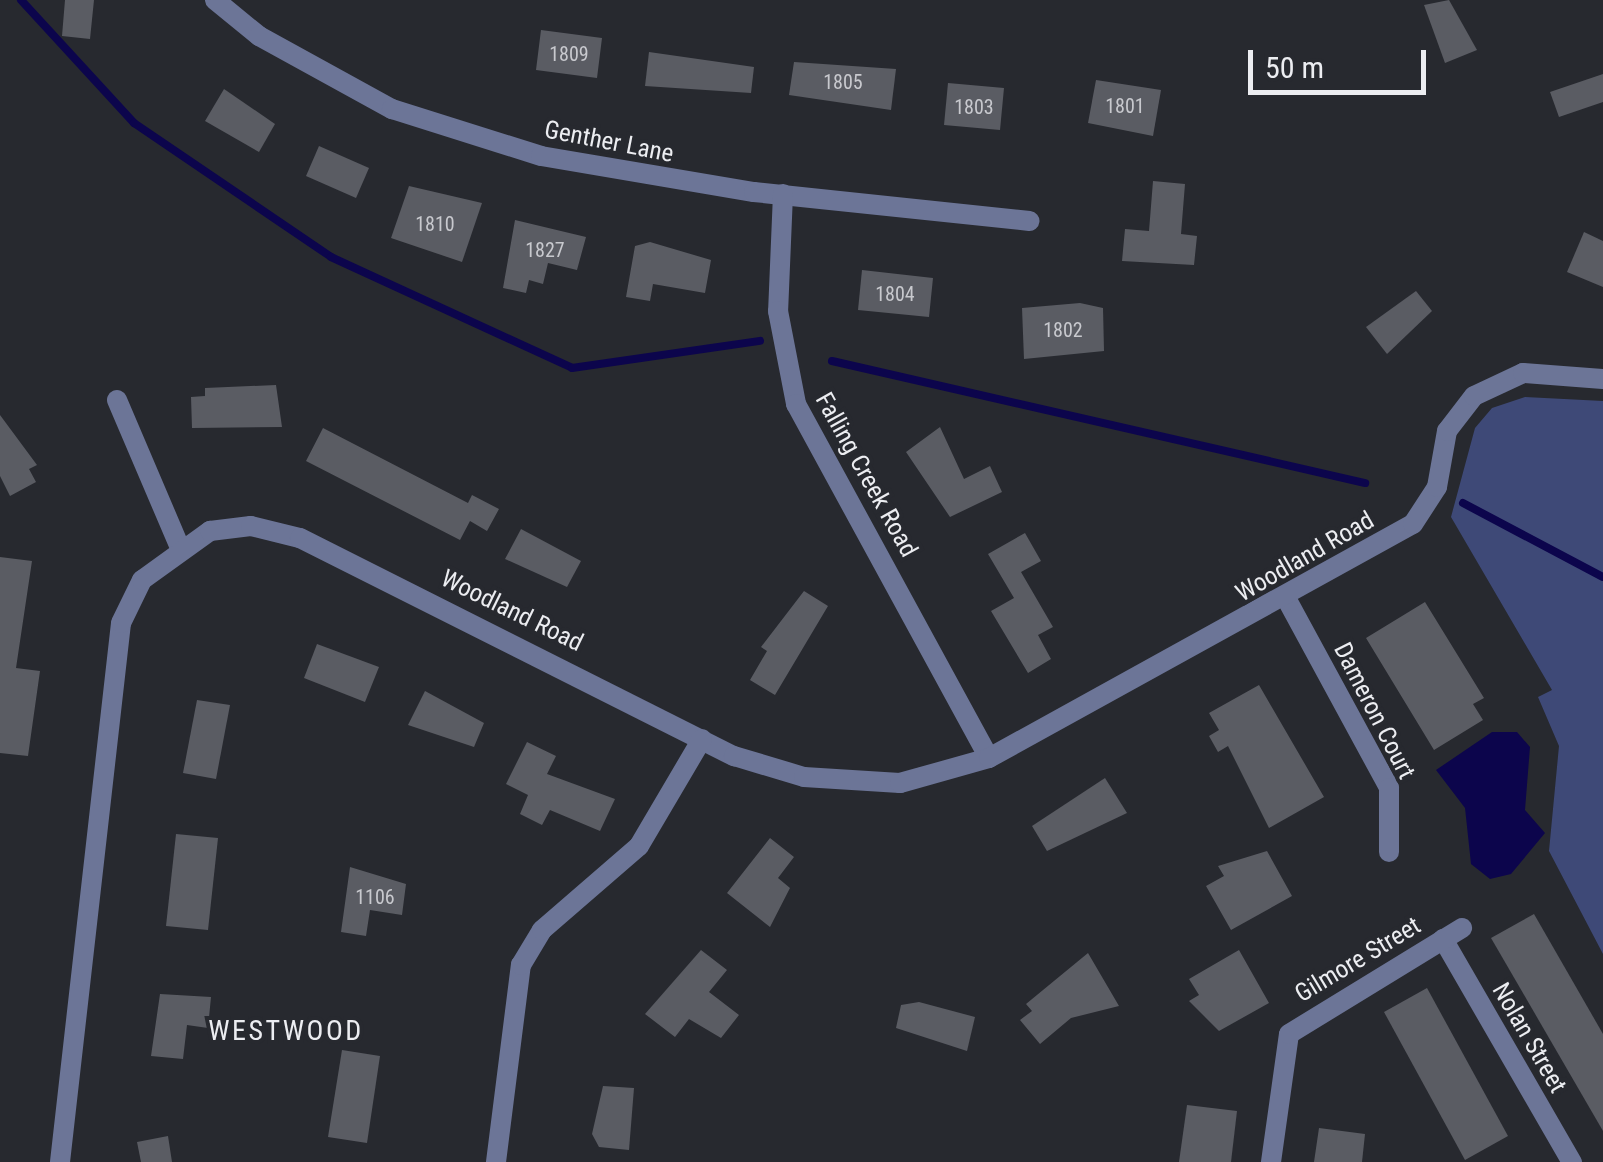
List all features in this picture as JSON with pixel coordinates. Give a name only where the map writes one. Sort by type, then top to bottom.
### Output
[{"type":"street","name":"Genther Lane","points":[[215,0],[328,76],[435,126],[608,170],[1030,221]]},
{"type":"street","name":"Falling Creek Road","points":[[783,194],[778,311],[796,404],[989,758]]},
{"type":"street","name":"Woodland Road","points":[[60,1162],[121,623],[142,580],[180,548],[222,527],[300,538],[762,766],[850,783],[934,778],[989,758],[1286,598],[1396,534],[1427,507],[1448,430],[1474,396],[1523,373],[1603,378]]},
{"type":"street","points":[[117,400],[180,548]]},
{"type":"street","name":"Dameron Court","points":[[1286,598],[1390,788],[1388,852]]},
{"type":"street","points":[[496,1162],[521,965],[542,930],[639,846],[702,739]]},
{"type":"street","name":"Gilmore Street","points":[[1270,1162],[1289,1034],[1462,928]]},
{"type":"street","name":"Nolan Street","points":[[1443,939],[1572,1162]]},
{"type":"shaded area","points":[[1525,397],[1603,401],[1603,954],[1549,851],[1559,746],[1538,697],[1552,690],[1451,517],[1475,428],[1492,408]]},
{"type":"shaded area","points":[[1492,732],[1517,732],[1530,747],[1525,810],[1545,833],[1511,874],[1490,879],[1471,864],[1465,808],[1436,770]]},
{"type":"building","points":[[65,0],[94,0],[90,39],[62,36]]},
{"type":"building","points":[[1449,0],[1477,50],[1445,63],[1424,5]]},
{"type":"building","points":[[541,30],[602,38],[597,78],[536,70]]},
{"type":"building","points":[[649,52],[754,67],[751,93],[645,86]]},
{"type":"building","points":[[794,62],[896,69],[891,110],[789,95]]},
{"type":"building","points":[[1603,74],[1603,102],[1559,117],[1550,92]]},
{"type":"building","points":[[1096,80],[1161,90],[1153,136],[1088,123]]},
{"type":"building","points":[[948,83],[1004,88],[1000,130],[944,125]]},
{"type":"building","points":[[224,89],[275,124],[259,152],[205,121]]},
{"type":"building","points":[[319,146],[369,168],[356,198],[306,176]]},
{"type":"building","points":[[1153,181],[1185,184],[1181,234],[1197,236],[1194,265],[1122,261],[1125,229],[1149,231]]},
{"type":"building","points":[[409,186],[482,203],[462,262],[391,238]]},
{"type":"building","points":[[515,220],[586,237],[577,270],[548,263],[543,284],[529,280],[526,293],[503,288]]},
{"type":"building","points":[[1584,232],[1603,241],[1603,287],[1567,272]]},
{"type":"building","points":[[650,242],[711,260],[705,293],[653,284],[650,301],[626,297],[635,246]]},
{"type":"building","points":[[862,270],[933,278],[929,317],[858,310]]},
{"type":"building","points":[[1416,291],[1432,311],[1387,354],[1366,327]]},
{"type":"building","points":[[1080,303],[1103,308],[1104,351],[1024,359],[1022,308]]},
{"type":"building","points":[[276,385],[282,427],[192,428],[191,397],[205,396],[205,388]]},
{"type":"building","points":[[0,415],[37,465],[29,469],[36,482],[10,496],[0,476]]},
{"type":"building","points":[[940,427],[964,479],[990,466],[1002,492],[950,517],[906,452]]},
{"type":"building","points":[[323,428],[468,503],[472,495],[499,509],[487,531],[470,521],[460,540],[306,461]]},
{"type":"building","points":[[521,529],[581,561],[567,587],[505,559]]},
{"type":"building","points":[[1025,533],[1041,561],[1021,572],[1053,627],[1038,635],[1051,659],[1028,673],[991,611],[1014,598],[988,554]]},
{"type":"building","points":[[0,557],[32,561],[16,668],[40,671],[28,756],[0,753]]},
{"type":"building","points":[[804,591],[828,606],[775,695],[750,680],[767,651],[761,647]]},
{"type":"building","points":[[1425,602],[1484,698],[1473,704],[1483,720],[1434,750],[1366,638]]},
{"type":"building","points":[[317,644],[379,667],[365,702],[304,678]]},
{"type":"building","points":[[1259,685],[1324,797],[1269,828],[1228,746],[1218,752],[1209,736],[1219,730],[1209,713]]},
{"type":"building","points":[[425,691],[484,723],[474,747],[408,725]]},
{"type":"building","points":[[197,700],[230,705],[216,779],[183,773]]},
{"type":"building","points":[[527,742],[556,756],[547,774],[615,799],[600,831],[550,810],[542,825],[520,814],[528,795],[506,784]]},
{"type":"building","points":[[1105,778],[1127,813],[1047,851],[1032,826]]},
{"type":"building","points":[[176,834],[218,838],[208,930],[166,926]]},
{"type":"building","points":[[770,838],[794,857],[778,878],[790,888],[770,927],[727,893]]},
{"type":"building","points":[[1267,851],[1292,896],[1231,930],[1206,886],[1224,876],[1218,866]]},
{"type":"building","points":[[350,867],[406,884],[402,915],[370,910],[366,936],[341,932]]},
{"type":"building","points":[[1534,914],[1603,1034],[1603,1131],[1491,938]]},
{"type":"building","points":[[701,950],[727,970],[709,992],[739,1015],[721,1038],[689,1019],[675,1037],[645,1014]]},
{"type":"building","points":[[1239,950],[1269,1003],[1219,1031],[1189,1001],[1199,995],[1189,979]]},
{"type":"building","points":[[1088,953],[1119,1006],[1071,1018],[1040,1044],[1020,1020],[1032,1011],[1026,1004]]},
{"type":"building","points":[[1427,988],[1508,1136],[1465,1160],[1384,1012]]},
{"type":"building","points":[[160,994],[211,997],[208,1028],[187,1025],[183,1059],[151,1056]]},
{"type":"building","points":[[919,1002],[975,1017],[967,1051],[896,1028],[901,1005]]},
{"type":"building","points":[[342,1050],[380,1056],[367,1143],[328,1137]]},
{"type":"building","points":[[603,1086],[634,1088],[629,1150],[599,1147],[592,1134]]},
{"type":"building","points":[[1187,1105],[1237,1111],[1231,1162],[1179,1162]]},
{"type":"building","points":[[1319,1128],[1365,1134],[1362,1162],[1314,1162]]},
{"type":"building","points":[[168,1136],[172,1162],[141,1162],[137,1142]]},
{"type":"waterway","points":[[21,0],[134,123],[331,257],[572,368],[760,341]]},
{"type":"waterway","points":[[832,361],[1365,483]]},
{"type":"waterway","points":[[1463,503],[1603,577]]},
{"type":"district","name":"WESTWOOD","points":[[286,1031]]}]
